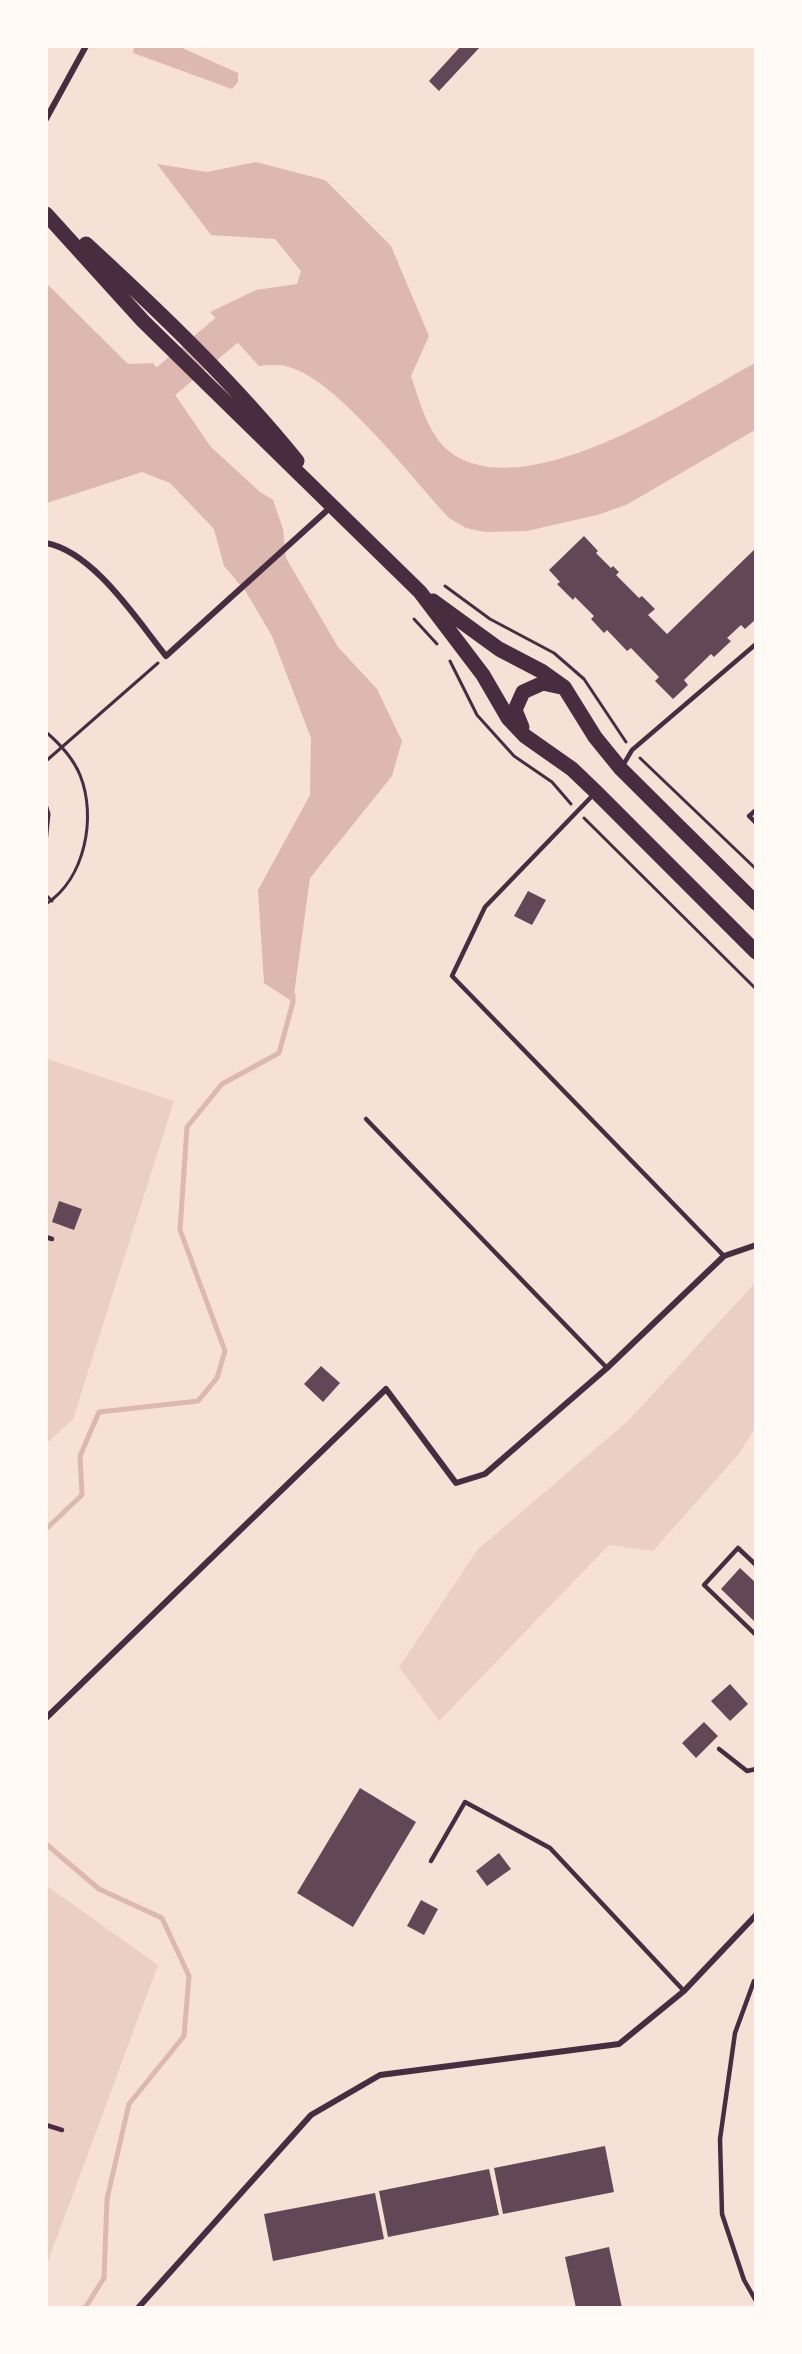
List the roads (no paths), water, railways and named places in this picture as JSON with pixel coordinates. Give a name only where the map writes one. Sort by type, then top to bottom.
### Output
[{"type":"main road","points":[[46,209],[158,310],[250,403],[333,505]]},
{"type":"main road","points":[[46,214],[143,321],[238,417],[333,505],[420,592],[483,675],[508,718],[525,736],[572,769],[756,952]]},
{"type":"main road","points":[[420,592],[499,649],[543,672],[564,687],[595,737],[621,769],[756,903]]},
{"type":"main road","points":[[525,736],[515,710],[523,692],[543,683],[564,687]]},
{"type":"street","points":[[46,119],[86,46]]},
{"type":"street","points":[[46,543],[61,546],[83,560],[132,612],[166,656],[333,505]]},
{"type":"street","points":[[46,1718],[386,1389],[456,1483],[485,1474],[607,1368],[724,1256],[756,1245]]},
{"type":"street","points":[[138,2307],[311,2115],[380,2075],[619,2044],[684,1991],[756,1915]]},
{"type":"lane","points":[[621,769],[632,750],[756,644]]},
{"type":"lane","points":[[596,792],[485,906],[452,976],[724,1256]]},
{"type":"lane","points":[[756,810],[749,816],[756,823]]},
{"type":"lane","points":[[366,1119],[607,1368]]},
{"type":"lane","points":[[756,1566],[738,1548],[704,1585],[756,1635]]},
{"type":"lane","points":[[719,1749],[747,1771],[756,1769]]},
{"type":"lane","points":[[431,1861],[465,1802],[549,1848],[684,1991]]},
{"type":"lane","points":[[754,1981],[735,2033],[720,2139],[722,2214],[744,2280],[756,2301]]},
{"type":"lane","points":[[46,2125],[62,2130]]},
{"type":"waterway","points":[[46,411],[141,402],[233,325],[271,321]]},
{"type":"waterway","points":[[46,1529],[82,1495],[80,1456],[99,1412],[198,1401],[217,1378],[225,1351],[180,1230],[187,1127],[222,1084],[279,1053],[293,995]]},
{"type":"waterway","points":[[46,1844],[99,1889],[162,1918],[189,1976],[184,2036],[129,2104],[107,2199],[104,2278],[85,2308]]}]
